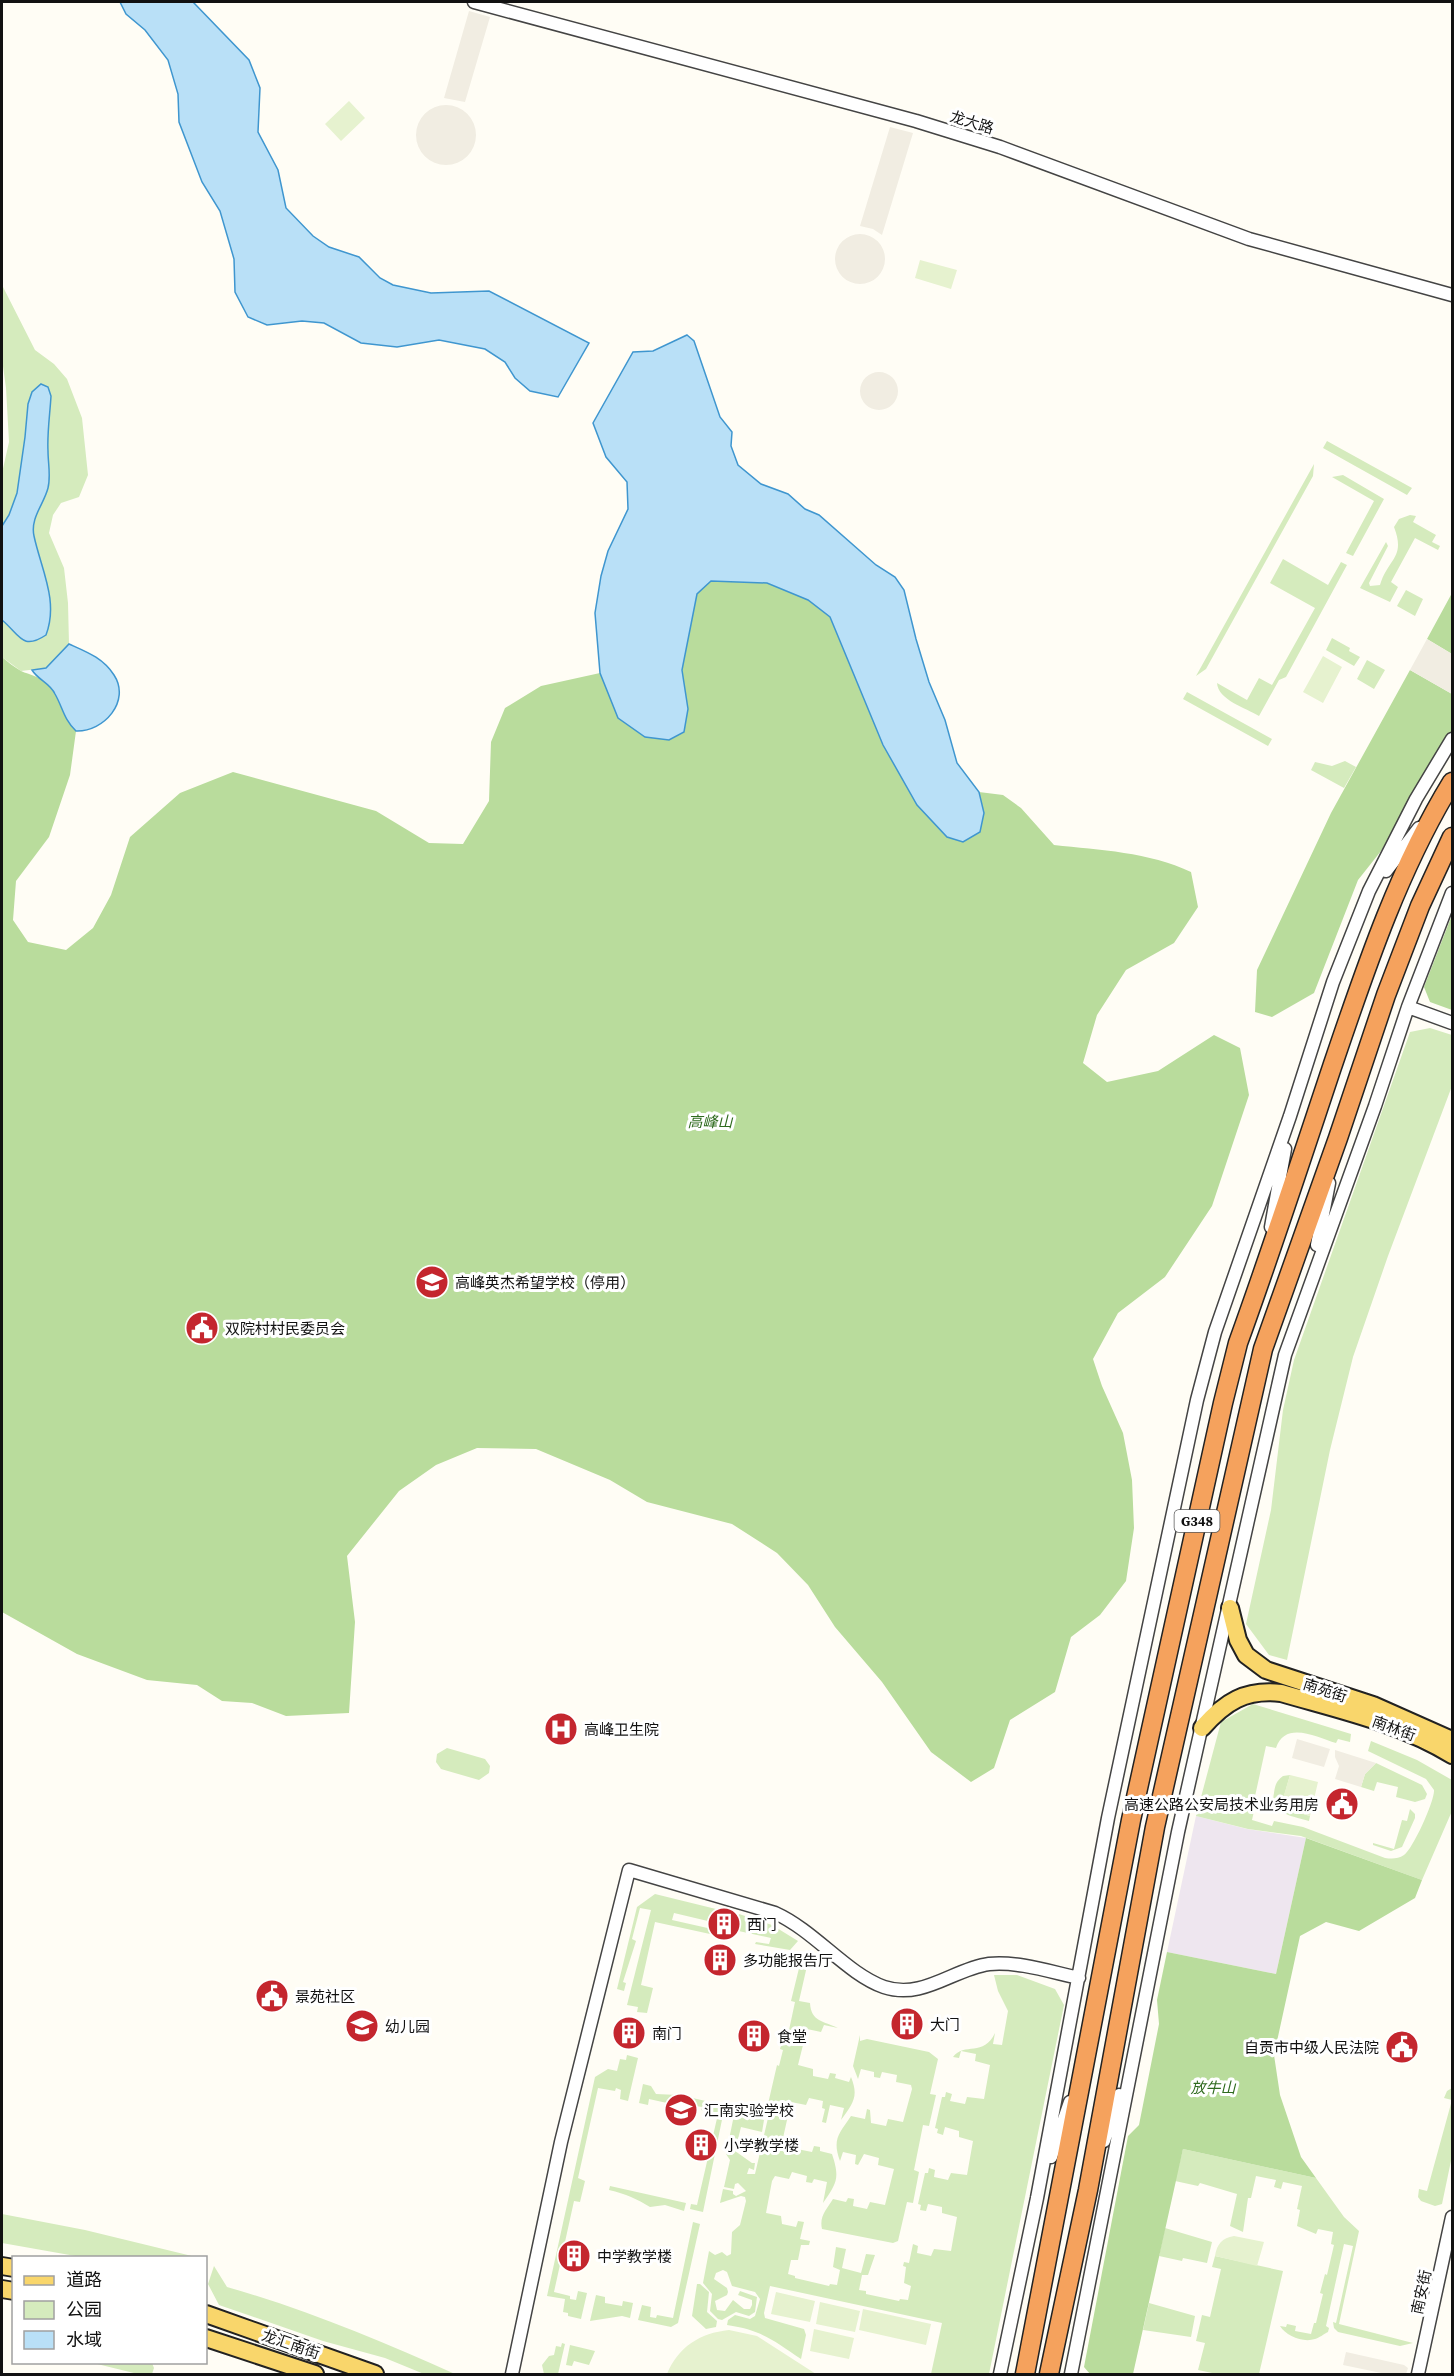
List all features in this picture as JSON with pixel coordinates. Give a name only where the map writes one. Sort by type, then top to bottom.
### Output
[{"type":"highway","name":"G348","points":[[1025,2374],[1043,2290],[1131,1820],[1223,1402],[1238,1344],[1359,987],[1426,828],[1452,782]]},
{"type":"highway","name":"G348","points":[[1049,2374],[1088,2190],[1155,1827],[1263,1349],[1386,995],[1420,906],[1452,837]]},
{"type":"main road","name":"南苑街","points":[[1230,1608],[1238,1640],[1246,1655],[1266,1670],[1383,1709],[1452,1740]]},
{"type":"main road","name":"南林街","points":[[1202,1728],[1218,1710],[1231,1702],[1264,1691],[1281,1693],[1399,1728],[1433,1743],[1452,1755]]},
{"type":"main road","name":"龙汇南街","points":[[207,2314],[375,2374]]},
{"type":"main road","name":"龙汇南街","points":[[207,2338],[315,2374]]},
{"type":"street","name":"龙大路","points":[[474,2],[926,124],[1000,147],[1249,239],[1452,295]]},
{"type":"street","points":[[1000,2374],[1037,2198],[1108,1818],[1197,1400],[1215,1332],[1290,1116],[1322,1014],[1369,891],[1416,799],[1452,739]]},
{"type":"street","points":[[1369,891],[1443,799]]},
{"type":"street","points":[[1071,2374],[1166,1889],[1285,1355],[1375,1107],[1408,1007],[1452,893]]},
{"type":"street","points":[[1408,1007],[1452,1023]]},
{"type":"street","points":[[1264,1271],[1290,1116]]},
{"type":"street","points":[[1310,1282],[1338,1138]]},
{"type":"street","points":[[512,2374],[561,2142],[629,1870],[784,1917],[808,1932],[873,1982],[886,1987],[909,1990],[924,1988],[972,1968],[1002,1964],[1079,1978]]},
{"type":"street","points":[[1037,2198],[1090,2044]]},
{"type":"street","points":[[1088,2190],[1136,2047]]},
{"type":"street","name":"南安街","points":[[1418,2374],[1452,2217]]},
{"type":"shaded area","points":[[469,11],[490,17],[465,102],[444,98]]},
{"type":"shaded area","points":[[446,105],[463,110],[471,118],[476,135],[471,152],[463,160],[446,165],[429,160],[421,152],[416,135],[421,118],[429,110]]},
{"type":"shaded area","points":[[890,127],[913,133],[882,235],[873,229],[860,226]]},
{"type":"shaded area","points":[[855,234],[865,234],[878,241],[885,254],[885,264],[878,277],[865,284],[855,284],[846,280],[839,273],[835,264],[835,254],[839,245],[846,238]]},
{"type":"shaded area","points":[[879,372],[893,377],[898,391],[893,405],[879,410],[865,405],[860,391],[865,377]]},
{"type":"shaded area","points":[[1427,639],[1452,654],[1452,694],[1410,670]]},
{"type":"shaded area","points":[[1297,1739],[1330,1749],[1324,1767],[1292,1758]]},
{"type":"shaded area","points":[[1335,1750],[1376,1763],[1365,1774],[1361,1787],[1335,1779],[1339,1766]]},
{"type":"shaded area","points":[[1196,1816],[1247,1829],[1306,1838],[1276,1974],[1167,1952]]},
{"type":"shaded area","points":[[1346,2352],[1404,2365],[1408,2368],[1406,2374],[1386,2374],[1343,2365]]},
{"type":"green space","points":[[349,101],[365,118],[341,141],[325,124]]},
{"type":"green space","points":[[920,260],[957,270],[951,289],[915,278]]},
{"type":"green space","points":[[2,285],[35,350],[54,364],[67,379],[82,418],[88,475],[79,497],[61,503],[53,515],[49,533],[64,568],[69,644],[46,668],[21,671],[2,657],[2,473],[9,442],[2,359]]},
{"type":"green space","points":[[1327,441],[1412,488],[1407,495],[1323,448]]},
{"type":"green space","points":[[1314,464],[1313,476],[1206,669],[1196,676]]},
{"type":"green space","points":[[1343,475],[1384,499],[1353,556],[1346,553],[1374,501],[1332,477]]},
{"type":"green space","points":[[1410,515],[1416,516],[1413,522],[1436,535],[1432,542],[1440,546],[1438,550],[1415,538],[1391,582],[1398,587],[1390,602],[1360,588],[1386,542],[1388,546],[1369,583],[1370,586],[1380,585],[1397,552],[1398,545],[1394,527],[1399,519]]},
{"type":"green space","points":[[1283,559],[1328,585],[1341,562],[1347,565],[1286,677],[1279,680],[1259,716],[1227,699],[1217,683],[1247,700],[1259,678],[1272,685],[1315,608],[1270,583]]},
{"type":"green space","name":"高峰山","points":[[711,581],[767,583],[808,600],[830,617],[883,745],[917,805],[984,813],[979,792],[1003,795],[1021,808],[1054,845],[1141,856],[1191,872],[1198,907],[1174,943],[1126,970],[1097,1015],[1083,1063],[1107,1082],[1158,1071],[1214,1035],[1240,1048],[1249,1095],[1212,1206],[1165,1277],[1118,1313],[1093,1359],[1102,1386],[1123,1433],[1132,1480],[1134,1528],[1126,1581],[1100,1615],[1071,1637],[1055,1692],[1010,1720],[994,1768],[971,1782],[931,1752],[882,1682],[835,1627],[808,1585],[777,1553],[732,1524],[647,1502],[610,1480],[536,1449],[477,1448],[436,1465],[399,1491],[347,1556],[355,1622],[349,1713],[286,1716],[252,1703],[222,1701],[197,1685],[147,1680],[77,1654],[2,1612],[2,657],[21,671],[37,677],[51,688],[76,731],[70,775],[49,837],[16,881],[13,920],[28,942],[66,950],[93,928],[111,895],[130,837],[180,793],[233,772],[376,811],[429,843],[463,844],[489,801],[491,742],[505,708],[541,686],[600,673],[619,718],[645,737],[669,740],[683,732],[688,709],[682,670],[697,593]]},
{"type":"green space","points":[[1406,590],[1423,599],[1415,616],[1397,606]]},
{"type":"green space","points":[[1452,593],[1452,654],[1427,639]]},
{"type":"green space","points":[[1332,638],[1350,648],[1349,651],[1360,657],[1354,666],[1326,650]]},
{"type":"green space","points":[[1323,656],[1342,667],[1323,703],[1303,692]]},
{"type":"green space","points":[[1367,660],[1385,670],[1374,689],[1357,679]]},
{"type":"green space","points":[[1410,670],[1452,694],[1452,730],[1381,851],[1358,880],[1314,993],[1272,1017],[1255,1012],[1257,970],[1331,813]]},
{"type":"green space","points":[[1187,692],[1272,739],[1268,746],[1183,699]]},
{"type":"green space","points":[[1345,761],[1356,767],[1344,788],[1311,770],[1315,762],[1332,766]]},
{"type":"green space","points":[[1452,915],[1452,1010],[1430,1002],[1424,987]]},
{"type":"green space","points":[[1430,1028],[1452,1035],[1452,1086],[1353,1357],[1330,1450],[1287,1660],[1269,1655],[1246,1624],[1271,1510],[1283,1410],[1294,1360],[1410,1032]]},
{"type":"green space","points":[[1253,1704],[1351,1734],[1350,1742],[1338,1739],[1336,1743],[1311,1735],[1294,1733],[1280,1739],[1276,1748],[1266,1746],[1252,1810],[1254,1811],[1252,1820],[1272,1826],[1274,1821],[1303,1827],[1393,1859],[1408,1851],[1431,1804],[1434,1790],[1426,1779],[1368,1751],[1371,1741],[1417,1760],[1452,1780],[1452,1811],[1422,1880],[1301,1836],[1248,1829],[1196,1816],[1221,1722]]},
{"type":"green space","points":[[447,1748],[485,1759],[490,1766],[489,1773],[479,1780],[441,1769],[436,1762],[437,1754]]},
{"type":"green space","points":[[1376,1763],[1422,1785],[1427,1794],[1425,1799],[1415,1802],[1396,1797],[1398,1787],[1377,1782],[1374,1791],[1361,1787],[1365,1774]]},
{"type":"green space","points":[[1290,1775],[1281,1807],[1310,1816],[1309,1821],[1284,1813],[1275,1806],[1273,1800],[1276,1784],[1283,1776]]},
{"type":"green space","points":[[1290,1775],[1318,1782],[1310,1816],[1280,1808]]},
{"type":"green space","points":[[1410,1809],[1415,1814],[1415,1818],[1402,1847],[1391,1851],[1373,1845],[1373,1843],[1394,1849],[1402,1820],[1407,1821]]},
{"type":"green space","name":"放牛山","points":[[1306,1838],[1422,1880],[1415,1898],[1359,1931],[1326,1922],[1300,1936],[1274,2055],[1280,2095],[1301,2157],[1316,2178],[1183,2149],[1133,2374],[1090,2374],[1084,2367],[1128,2136],[1139,2125],[1159,2024],[1157,2000],[1167,1952],[1276,1974]]},
{"type":"green space","points":[[655,1894],[716,1909],[712,1922],[674,1913],[672,1920],[712,1929],[710,1934],[655,1922],[641,1985],[653,1988],[647,2013],[637,2012],[638,2007],[627,2005],[651,1910],[640,1908],[632,1939],[636,1941],[623,1982],[626,1983],[624,1991],[617,1989],[637,1907]]},
{"type":"green space","points":[[739,1914],[772,1925],[798,1941],[790,1950],[755,1944],[756,1942],[769,1944],[771,1938],[734,1930]]},
{"type":"green space","points":[[809,1950],[814,1955],[807,1966],[799,2001],[810,2003],[816,2017],[838,2028],[824,2025],[821,2032],[807,2029],[798,2065],[813,2069],[813,2076],[828,2079],[830,2073],[836,2074],[835,2078],[849,2082],[851,2077],[855,2095],[841,2120],[844,2108],[830,2105],[826,2123],[822,2122],[825,2109],[822,2108],[823,2101],[809,2098],[806,2105],[791,2102],[783,2138],[798,2142],[797,2149],[812,2152],[814,2146],[820,2147],[820,2151],[832,2154],[836,2180],[823,2203],[827,2182],[814,2179],[812,2183],[806,2182],[807,2176],[792,2172],[789,2179],[775,2176],[766,2213],[781,2216],[782,2224],[796,2227],[798,2221],[804,2222],[800,2239],[810,2241],[809,2245],[801,2245],[798,2260],[791,2260],[788,2274],[795,2278],[829,2286],[830,2284],[837,2285],[840,2270],[833,2267],[836,2247],[846,2249],[842,2268],[861,2273],[866,2254],[875,2255],[868,2275],[862,2275],[859,2290],[866,2291],[866,2294],[899,2301],[900,2299],[908,2300],[911,2286],[904,2283],[906,2267],[903,2266],[904,2262],[909,2263],[913,2244],[918,2246],[917,2253],[931,2256],[934,2249],[951,2251],[957,2217],[942,2213],[942,2207],[928,2204],[926,2211],[920,2210],[921,2205],[918,2204],[925,2173],[928,2173],[929,2168],[935,2170],[934,2177],[948,2180],[951,2173],[967,2175],[973,2141],[959,2137],[959,2131],[945,2127],[943,2135],[937,2133],[938,2129],[935,2128],[942,2097],[945,2097],[946,2092],[952,2094],[950,2101],[965,2104],[967,2097],[984,2099],[990,2065],[975,2061],[976,2054],[961,2051],[985,2045],[995,2033],[993,2044],[1002,2045],[1008,2011],[998,1991],[994,1975],[1017,1975],[1055,1989],[1064,2005],[989,2374],[931,2374],[942,2323],[770,2286],[765,2318],[804,2329],[806,2335],[801,2359],[758,2333],[727,2325],[728,2320],[735,2315],[750,2319],[755,2316],[760,2299],[755,2292],[732,2286],[727,2272],[723,2270],[716,2273],[714,2279],[727,2288],[728,2292],[727,2295],[715,2301],[717,2310],[725,2311],[733,2300],[744,2309],[750,2309],[752,2300],[738,2295],[740,2291],[757,2297],[755,2312],[749,2316],[736,2312],[722,2320],[710,2311],[712,2294],[703,2283],[709,2251],[715,2255],[722,2252],[727,2256],[731,2254],[732,2232],[740,2225],[746,2201],[745,2197],[741,2196],[720,2203],[723,2189],[733,2191],[736,2196],[746,2191],[738,2183],[735,2184],[734,2189],[724,2187],[730,2160],[726,2154],[733,2120],[739,2114],[764,2120],[762,2132],[741,2127],[735,2151],[755,2163],[754,2170],[749,2168],[747,2174],[755,2174],[768,2118],[759,2113],[762,2104],[768,2104],[783,2050],[780,2049],[785,2030],[789,2030],[795,2002],[791,2001],[801,1960]]},
{"type":"green space","points":[[860,2035],[860,2041],[867,2039],[929,2052],[938,2059],[930,2094],[936,2095],[929,2126],[923,2125],[914,2170],[919,2172],[913,2203],[907,2202],[898,2241],[893,2243],[822,2229],[821,2224],[826,2209],[833,2199],[846,2202],[848,2198],[854,2199],[853,2206],[867,2209],[870,2202],[885,2205],[894,2169],[878,2165],[879,2158],[864,2154],[858,2165],[855,2164],[856,2155],[843,2152],[840,2161],[837,2147],[838,2137],[851,2116],[865,2119],[867,2109],[870,2110],[871,2123],[886,2126],[888,2119],[903,2122],[912,2089],[911,2085],[896,2082],[897,2075],[882,2072],[880,2078],[874,2077],[874,2072],[861,2069],[858,2079],[853,2066]]},
{"type":"green space","points":[[961,2051],[959,2058],[953,2057],[958,2053]]},
{"type":"green space","points":[[627,2055],[638,2058],[628,2101],[620,2099],[621,2090],[598,2088],[578,2178],[585,2181],[580,2202],[574,2201],[554,2292],[576,2300],[578,2291],[587,2293],[581,2319],[568,2316],[568,2313],[563,2312],[565,2299],[547,2296],[595,2077],[608,2069],[617,2071],[620,2059],[626,2060]]},
{"type":"green space","points":[[643,2084],[651,2086],[656,2094],[678,2095],[674,2111],[665,2109],[667,2103],[649,2099],[648,2105],[639,2103]]},
{"type":"green space","points":[[1452,2088],[1452,2100],[1444,2098],[1447,2091]]},
{"type":"green space","points":[[688,2097],[719,2104],[724,2110],[703,2212],[690,2209],[691,2204],[697,2205],[718,2114],[701,2110],[702,2107],[696,2106],[694,2115],[684,2113]]},
{"type":"green space","points":[[1452,2100],[1452,2156],[1442,2204],[1435,2206],[1421,2201],[1418,2197],[1419,2189],[1427,2191]]},
{"type":"green space","points":[[1183,2149],[1316,2178],[1344,2217],[1359,2231],[1339,2324],[1413,2343],[1400,2346],[1338,2332],[1334,2328],[1333,2322],[1336,2323],[1353,2246],[1344,2244],[1326,2326],[1329,2328],[1328,2332],[1310,2340],[1295,2338],[1286,2333],[1280,2326],[1286,2327],[1287,2324],[1296,2326],[1295,2331],[1311,2334],[1314,2323],[1316,2323],[1323,2294],[1320,2293],[1334,2245],[1331,2244],[1333,2232],[1318,2229],[1316,2234],[1297,2226],[1300,2210],[1297,2209],[1302,2186],[1283,2182],[1281,2189],[1274,2187],[1276,2180],[1256,2176],[1251,2198],[1248,2198],[1243,2232],[1230,2226],[1237,2194],[1200,2183],[1198,2186],[1175,2181]]},
{"type":"green space","points":[[610,2186],[686,2203],[684,2211],[665,2205],[650,2207],[631,2197],[609,2190]]},
{"type":"green space","points":[[2,2214],[85,2230],[192,2256],[75,2256],[2,2243]]},
{"type":"green space","points":[[693,2222],[700,2224],[678,2323],[671,2327],[638,2320],[642,2305],[651,2307],[650,2317],[656,2318],[657,2315],[673,2318]]},
{"type":"green space","points":[[1165,2228],[1212,2242],[1207,2263],[1159,2256]]},
{"type":"green space","points":[[1234,2236],[1264,2242],[1257,2266],[1215,2256],[1221,2242]]},
{"type":"green space","points":[[1215,2256],[1283,2271],[1259,2374],[1217,2374],[1198,2370],[1205,2343],[1196,2341],[1202,2315],[1210,2317],[1221,2269],[1212,2267]]},
{"type":"green space","points":[[214,2266],[227,2287],[342,2326],[455,2374],[424,2374],[385,2358],[323,2341],[219,2305],[208,2284]]},
{"type":"green space","points":[[697,2284],[709,2292],[707,2312],[717,2321],[716,2327],[706,2329],[692,2316]]},
{"type":"green space","points":[[776,2292],[815,2301],[810,2322],[771,2314]]},
{"type":"green space","points":[[596,2295],[605,2297],[605,2303],[622,2306],[623,2301],[633,2303],[630,2318],[622,2316],[590,2321]]},
{"type":"green space","points":[[820,2302],[860,2311],[855,2332],[816,2324]]},
{"type":"green space","points":[[1149,2303],[1195,2316],[1191,2337],[1143,2330]]},
{"type":"green space","points":[[863,2309],[931,2324],[926,2345],[859,2330]]},
{"type":"green space","points":[[814,2329],[854,2338],[849,2359],[810,2351]]},
{"type":"green space","points":[[729,2330],[757,2336],[816,2374],[667,2374],[677,2356],[691,2343],[709,2334]]},
{"type":"green space","points":[[562,2343],[565,2344],[558,2374],[544,2374],[542,2365],[549,2356],[554,2355],[556,2346],[561,2347]]},
{"type":"green space","points":[[570,2345],[595,2351],[589,2365],[574,2361],[572,2366],[566,2365]]},
{"type":"green space","points":[[97,2364],[152,2364],[152,2374],[138,2374]]},
{"type":"water","points":[[120,2],[193,2],[249,60],[260,88],[258,132],[278,170],[286,208],[313,236],[329,247],[359,257],[380,278],[393,285],[431,293],[489,291],[589,343],[558,397],[530,391],[515,378],[505,362],[485,349],[439,340],[397,347],[361,343],[324,323],[302,321],[267,325],[248,317],[235,292],[234,259],[220,211],[202,182],[179,122],[178,94],[168,60],[145,30],[126,14]]},
{"type":"water","points":[[687,335],[694,341],[720,417],[732,432],[731,446],[738,465],[761,484],[788,494],[805,509],[819,515],[876,565],[895,577],[904,590],[929,682],[945,720],[957,763],[979,792],[984,813],[980,832],[963,842],[947,837],[917,805],[883,745],[830,617],[808,600],[767,583],[711,581],[697,594],[682,670],[688,709],[684,732],[669,740],[645,737],[618,718],[600,673],[595,613],[608,551],[628,509],[627,482],[606,457],[593,423],[633,352],[653,351]]},
{"type":"water","points":[[41,384],[48,387],[51,396],[48,437],[49,479],[33,529],[48,585],[51,610],[46,635],[32,642],[22,639],[2,620],[2,526],[9,515],[17,493],[28,404],[32,392]]},
{"type":"water","points":[[69,644],[105,664],[114,675],[118,685],[119,695],[112,713],[105,721],[86,730],[76,731],[66,717],[53,690],[32,670],[46,668]]},
{"type":"place","name":"高峰英杰希望学校（停用）","points":[[432,1282]]},
{"type":"place","name":"双院村村民委员会","points":[[202,1328]]},
{"type":"place","name":"高峰卫生院","points":[[561,1729]]},
{"type":"place","name":"高速公路公安局技术业务用房","points":[[1342,1804]]},
{"type":"place","name":"西门","points":[[724,1924]]},
{"type":"place","name":"多功能报告厅","points":[[720,1960]]},
{"type":"place","name":"景苑社区","points":[[272,1996]]},
{"type":"place","name":"大门","points":[[907,2024]]},
{"type":"place","name":"幼儿园","points":[[362,2026]]},
{"type":"place","name":"南门","points":[[629,2033]]},
{"type":"place","name":"食堂","points":[[754,2036]]},
{"type":"place","name":"自贡市中级人民法院","points":[[1402,2047]]},
{"type":"place","name":"汇南实验学校","points":[[681,2110]]},
{"type":"place","name":"小学教学楼","points":[[701,2145]]},
{"type":"place","name":"中学教学楼","points":[[574,2256]]}]
